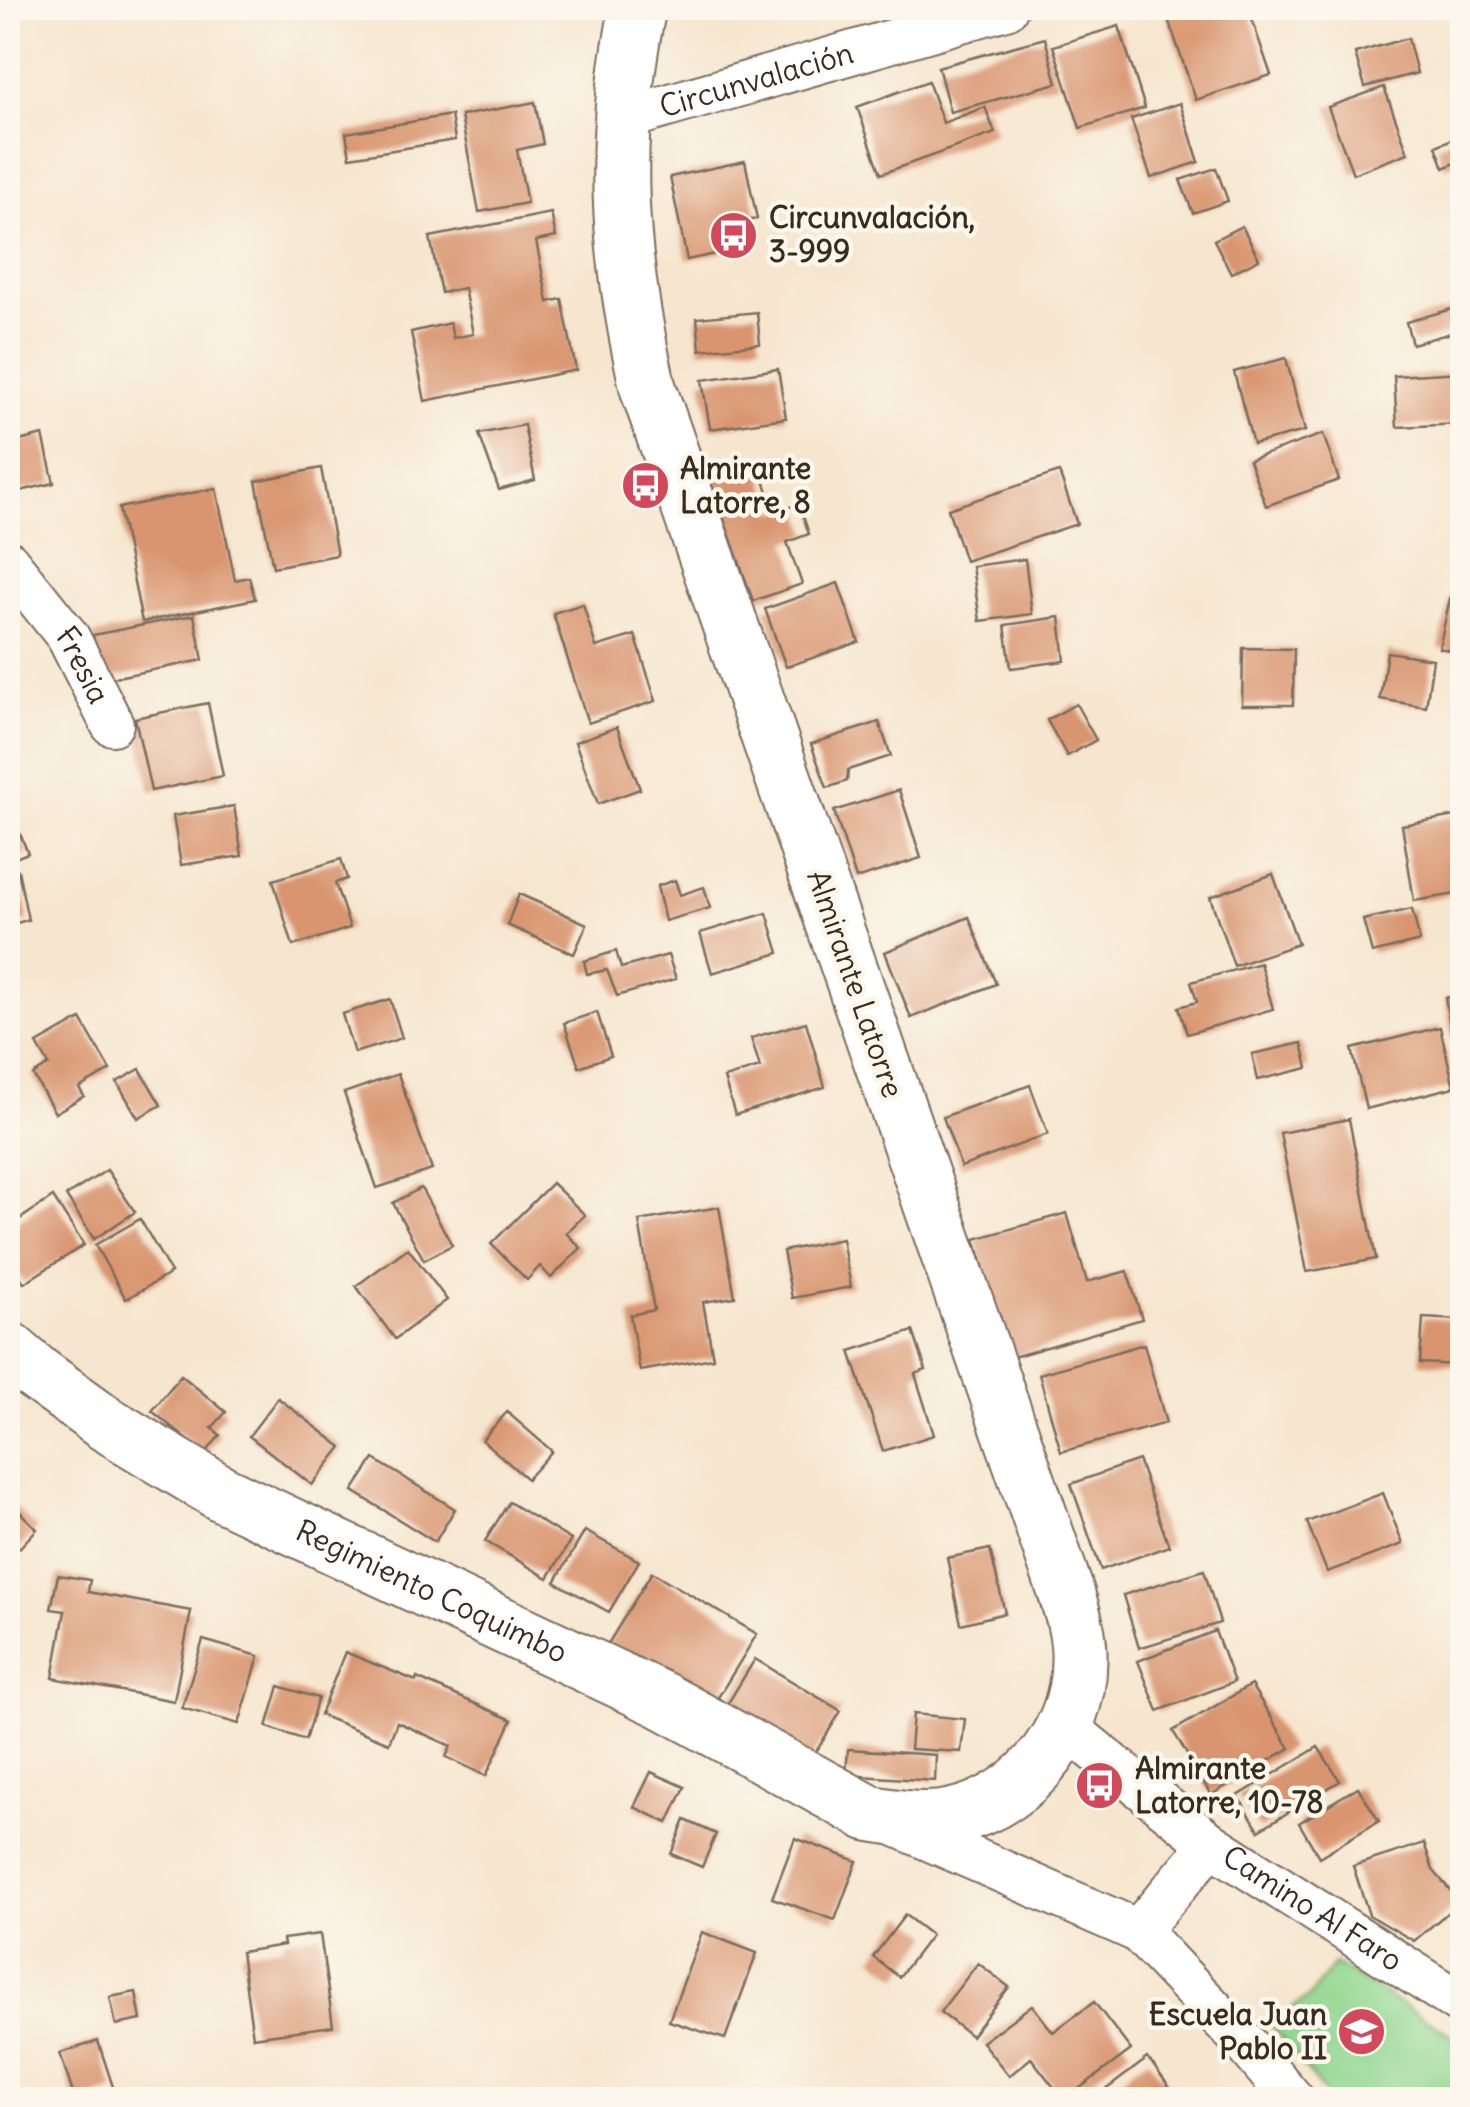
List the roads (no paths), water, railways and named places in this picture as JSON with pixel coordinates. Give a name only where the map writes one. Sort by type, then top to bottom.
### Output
[{"type":"main road","name":"Almirante Latorre","points":[[638,8],[622,119],[620,186],[633,322],[648,388],[1076,1626],[1080,1659],[1076,1694],[1065,1726],[1034,1771],[1006,1794],[974,1810],[940,1819],[904,1820],[869,1812]]},
{"type":"main road","name":"Regimiento Coquimbo","points":[[8,1349],[105,1423],[220,1493],[662,1700],[869,1812]]},
{"type":"street","name":"Circunvalación","points":[[622,119],[1006,8]]},
{"type":"street","name":"Fresia","points":[[8,562],[68,637],[112,724]]},
{"type":"street","name":"Camino Al Faro","points":[[1065,1726],[1211,1844],[1462,2004]]},
{"type":"street","points":[[869,1812],[1138,1931],[1294,2100]]},
{"type":"street","name":"Camino Al Faro","points":[[1138,1931],[1211,1844]]},
{"type":"place","name":"Circunvalación, 3-999","points":[[734,235]]},
{"type":"place","name":"Almirante Latorre, 8","points":[[645,486]]},
{"type":"place","name":"Almirante Latorre, 10-78","points":[[1100,1786]]},
{"type":"place","name":"Escuela Juan Pablo II","points":[[1362,2032]]}]
